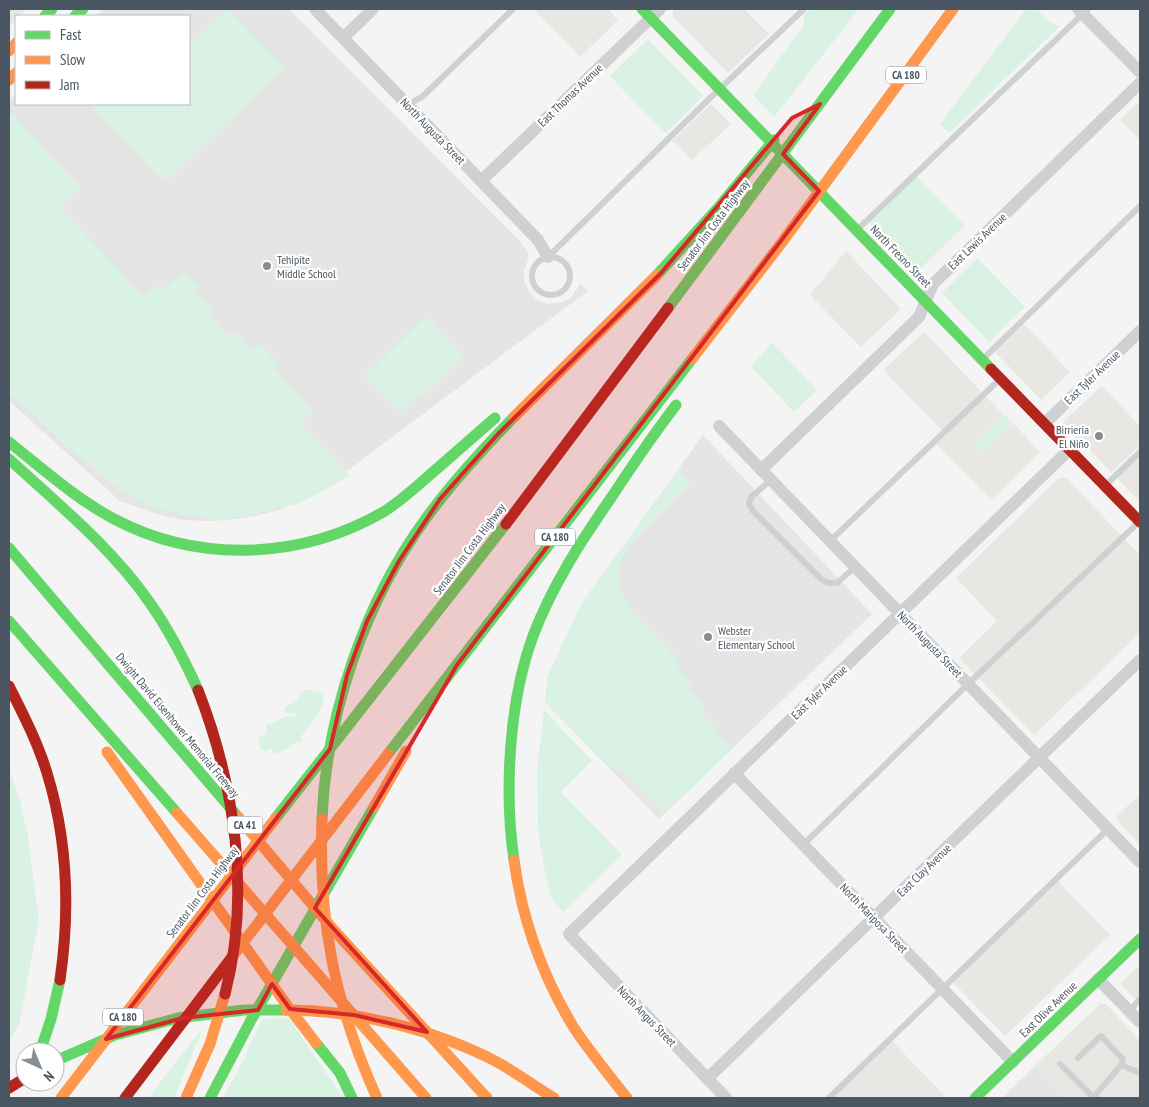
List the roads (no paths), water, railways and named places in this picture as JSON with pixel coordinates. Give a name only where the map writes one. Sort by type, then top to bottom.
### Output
[{"type":"main road","name":"Senator Jim Costa Highway","points":[[61,1098],[294,794],[468,574],[747,203],[890,9]]},
{"type":"main road","name":"CA 180","points":[[125,1098],[783,241],[953,9]]},
{"type":"main road","name":"North Fresno Street","points":[[651,12],[720,89],[1140,521]]},
{"type":"main road","points":[[799,115],[820,104]]},
{"type":"main road","points":[[377,1098],[355,1046],[334,974],[325,924],[321,865],[322,823],[328,756],[347,674],[367,621],[413,537],[455,481],[498,434],[661,272],[734,190],[780,133]]},
{"type":"main road","points":[[762,286],[783,241]]},
{"type":"main road","points":[[9,442],[96,507],[115,519],[158,539],[209,549],[262,550],[283,548],[332,534],[369,519],[385,510],[417,486],[537,382],[621,313]]},
{"type":"main road","points":[[627,1098],[574,1027],[544,968],[526,920],[515,871],[510,833],[509,769],[512,737],[525,662],[536,629],[550,598],[569,562],[591,527],[684,394]]},
{"type":"main road","points":[[9,459],[95,540],[130,578],[160,619],[191,675],[206,708],[218,745],[233,815],[238,876],[235,946],[226,993],[211,1040],[186,1098]]},
{"type":"main road","name":"Dwight David Eisenhower Memorial Freeway","points":[[9,548],[332,928],[486,1098]]},
{"type":"main road","points":[[9,620],[426,1098]]},
{"type":"main road","points":[[33,649],[281,996],[340,1073],[352,1098]]},
{"type":"main road","points":[[210,1098],[251,1020],[345,855],[457,665]]},
{"type":"main road","points":[[9,686],[39,750],[47,773],[59,822],[65,873],[65,924],[60,975],[43,1042]]},
{"type":"main road","name":"East Olive Avenue","points":[[975,1098],[1140,939]]},
{"type":"main road","points":[[65,1057],[116,1036],[183,1018],[247,1010],[317,1010],[380,1021],[428,1033],[507,1068],[554,1098]]},
{"type":"street","name":"North Augusta Street","points":[[315,9],[538,240],[548,256]]},
{"type":"street","points":[[343,38],[373,9]]},
{"type":"street","points":[[1083,10],[1140,72]]},
{"type":"street","name":"East Thomas Avenue","points":[[481,181],[651,12]]},
{"type":"street","name":"East Lewis Avenue","points":[[761,470],[919,317],[933,284],[1140,83]]},
{"type":"street","name":"East Tyler Avenue","points":[[1045,423],[1140,331]]},
{"type":"street","name":"North Augusta Street","points":[[719,426],[1140,862]]},
{"type":"street","name":"East Tyler Avenue","points":[[569,934],[1070,449]]},
{"type":"street","name":"East Clay Avenue","points":[[707,1079],[1140,660]]},
{"type":"street","name":"North Mariposa Street","points":[[734,773],[1013,1062]]},
{"type":"street","name":"North Angus Street","points":[[569,934],[726,1098]]},
{"type":"street","points":[[1098,979],[1140,1022]]},
{"type":"lane","points":[[408,104],[422,97],[513,9]]},
{"type":"lane","points":[[548,256],[804,9]]},
{"type":"lane","points":[[857,230],[1083,10]]},
{"type":"lane","points":[[983,359],[1140,206]]},
{"type":"lane","name":"North Augusta Street","points":[[548,256],[565,263],[570,274],[570,281],[563,291],[551,296],[539,292],[534,287],[531,274],[536,262],[548,256]]},
{"type":"lane","points":[[831,540],[1001,378]]},
{"type":"lane","points":[[1105,486],[1140,452]]},
{"type":"lane","points":[[770,480],[751,497],[749,504],[753,511],[821,580],[828,583],[837,583],[855,566]]},
{"type":"lane","points":[[803,844],[1140,521]]},
{"type":"lane","points":[[829,1098],[1108,829]]},
{"type":"lane","points":[[1130,1012],[1140,999]]},
{"type":"lane","points":[[1060,1064],[1094,1098],[1122,1065],[1123,1059],[1101,1036],[1078,1058]]},
{"type":"lane","points":[[1122,1065],[1140,1073]]},
{"type":"place","name":"Tehipite Middle School","points":[[267,266]]},
{"type":"place","name":"Birrieria El Niño","points":[[1099,436]]},
{"type":"place","name":"Webster Elementary School","points":[[708,637]]}]
